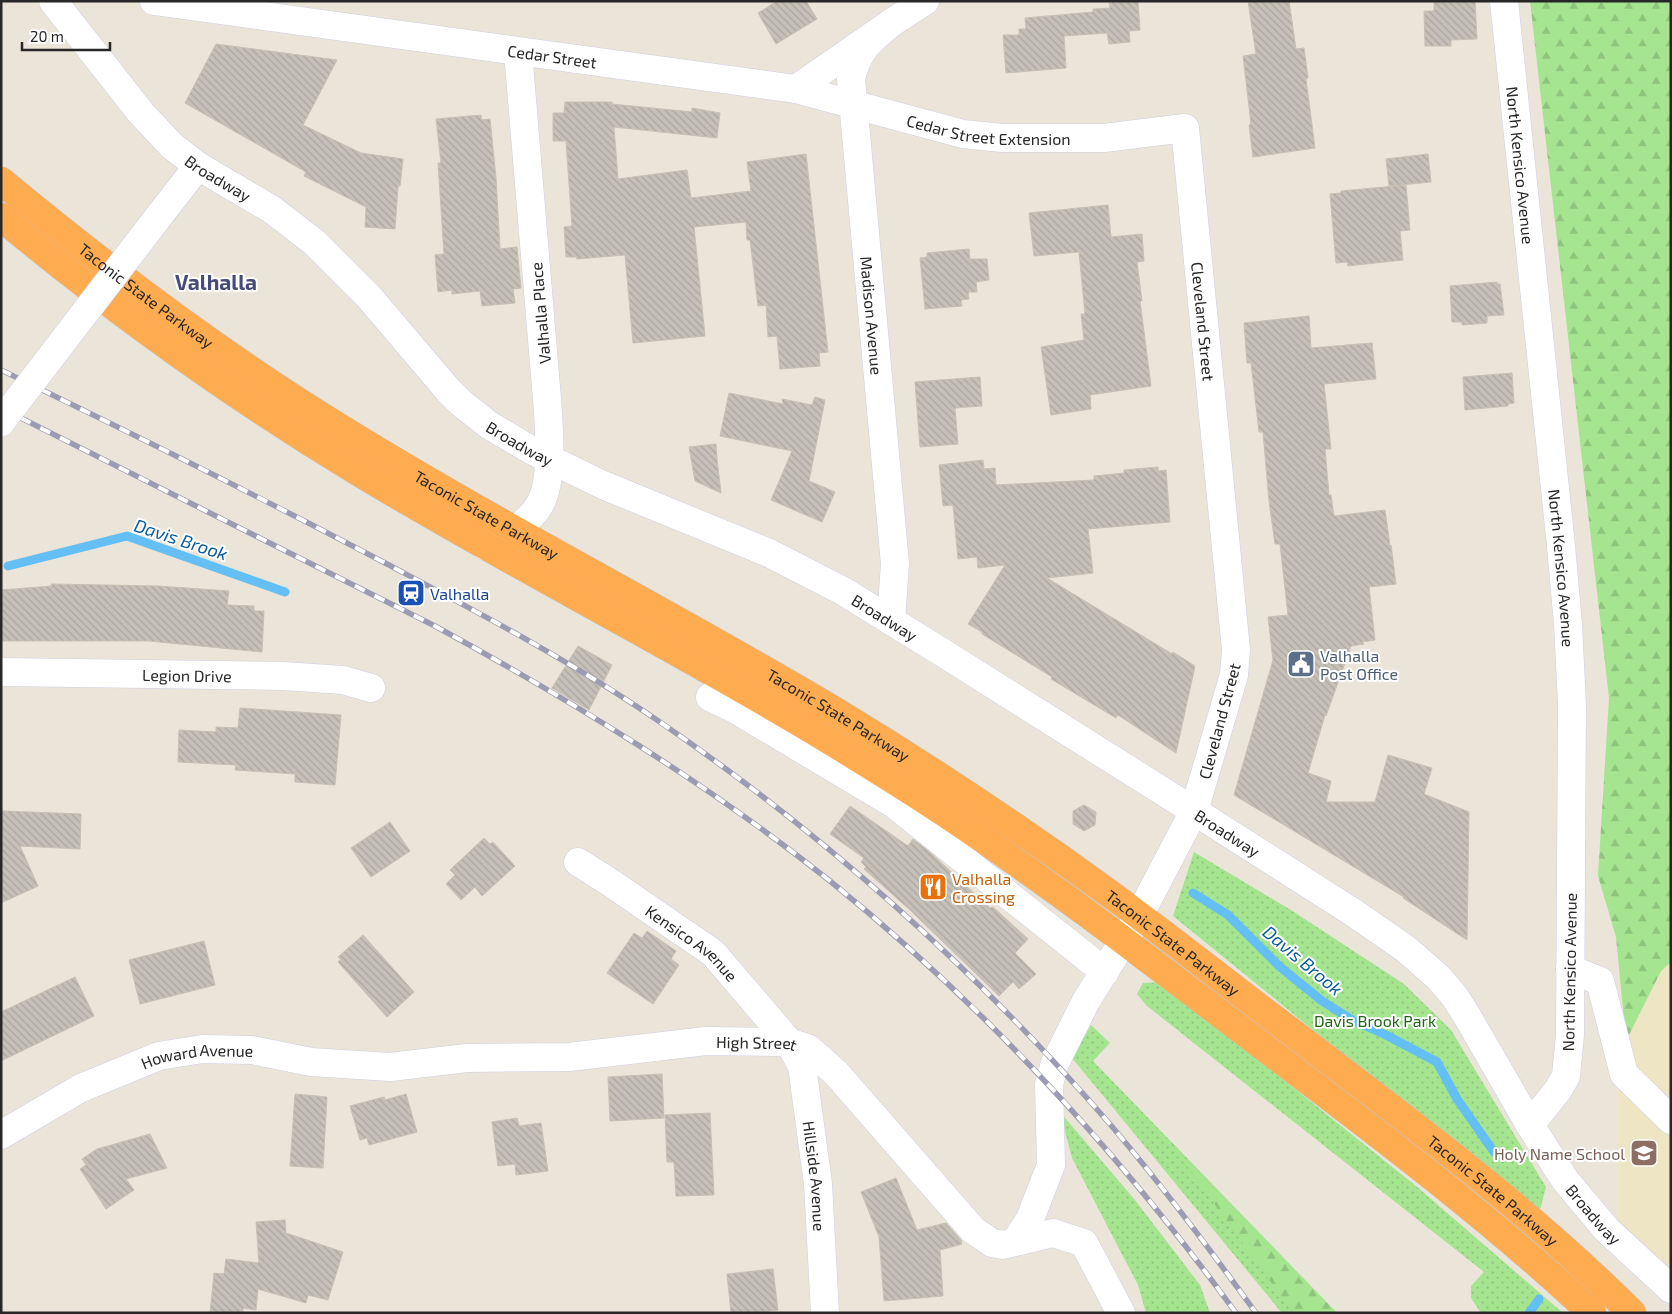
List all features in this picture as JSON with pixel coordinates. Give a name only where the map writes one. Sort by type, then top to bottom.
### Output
[{"type":"highway","name":"Taconic State Parkway","points":[[1,181],[76,242],[153,300],[328,421],[419,476],[695,630],[883,740],[1061,858],[1366,1089],[1493,1189],[1574,1258],[1632,1313]]},
{"type":"highway","name":"Taconic State Parkway","points":[[1,218],[91,288],[218,381],[352,468],[485,546],[764,702],[900,784],[988,843],[1124,941],[1344,1107],[1515,1244],[1592,1313]]},
{"type":"street","name":"Broadway","points":[[53,1],[141,113],[172,146],[198,166],[271,209],[314,242],[370,297],[437,378],[461,403],[496,429],[603,485],[769,553],[818,577],[1362,918],[1421,962],[1455,996],[1565,1180],[1587,1208],[1671,1290]]},
{"type":"street","name":"Cedar Street","points":[[154,1],[796,90]]},
{"type":"street","points":[[796,90],[925,1]]},
{"type":"street","name":"North Kensico Avenue","points":[[1504,1],[1568,624],[1572,705],[1570,1035],[1566,1076],[1558,1090],[1530,1124]]},
{"type":"street","name":"Madison Avenue","points":[[891,23],[870,41],[858,57],[851,79],[895,564],[891,621]]},
{"type":"street","name":"Valhalla Place","points":[[485,546],[514,530],[533,514],[546,488],[549,458],[550,442],[547,399],[518,52]]},
{"type":"street","name":"Cedar Street Extension","points":[[796,90],[963,134],[1002,138],[1104,138],[1185,128]]},
{"type":"street","name":"Cleveland Street","points":[[1016,1241],[1030,1219],[1051,1165],[1049,1084],[1055,1063],[1086,1001],[1139,916],[1194,811],[1234,675],[1236,650],[1185,128]]},
{"type":"street","points":[[1,422],[198,166]]},
{"type":"street","name":"Legion Drive","points":[[1,672],[283,676],[343,680],[371,688]]},
{"type":"street","points":[[710,697],[733,708],[894,804],[1105,972]]},
{"type":"street","name":"Kensico Avenue","points":[[578,862],[713,953],[789,1042]]},
{"type":"street","points":[[1570,970],[1600,981],[1624,1074],[1671,1120]]},
{"type":"street","name":"High Street","points":[[410,1065],[467,1058],[569,1057],[706,1042],[789,1042],[809,1049],[836,1073],[973,1230],[992,1243],[1003,1245],[1053,1233],[1084,1243],[1121,1313]]},
{"type":"street","name":"Hillside Avenue","points":[[789,1042],[802,1066],[813,1145],[818,1184],[825,1313]]},
{"type":"street","name":"Howard Avenue","points":[[1,1135],[81,1088],[159,1056],[202,1049],[252,1050],[311,1062],[390,1067],[410,1065]]},
{"type":"shaded area","name":"Holy Name School","points":[[1671,962],[1671,1268],[1618,1220],[1618,1086],[1626,1041],[1661,971]]},
{"type":"green space","points":[[1530,1],[1671,1],[1671,962],[1661,971],[1626,1041],[1616,937],[1598,876],[1609,698]]},
{"type":"green space","name":"Davis Brook Park","points":[[1194,852],[1291,910],[1404,984],[1451,1030],[1546,1187],[1539,1214],[1173,916]]},
{"type":"green space","points":[[1162,982],[1416,1186],[1563,1313],[1481,1313],[1471,1298],[1471,1286],[1484,1272],[1147,1006],[1137,994],[1143,983]]},
{"type":"green space","points":[[1091,1025],[1110,1043],[1093,1061],[1337,1313],[1282,1313],[1072,1058]]},
{"type":"green space","points":[[1060,1112],[1135,1200],[1200,1285],[1210,1313],[1146,1313],[1138,1285],[1072,1158]]},
{"type":"green space","points":[[1167,1138],[1337,1313],[1293,1313]]},
{"type":"building","points":[[777,1],[806,1],[817,19],[776,44],[758,13]]},
{"type":"building","points":[[1109,1],[1138,1],[1140,30],[1129,31],[1130,42],[1109,44],[1107,33],[1064,36],[1066,68],[1006,73],[1003,35],[1019,35],[1019,29],[1026,29],[1025,18],[1093,12],[1093,9],[1110,8]]},
{"type":"building","points":[[1248,1],[1289,1],[1296,49],[1304,48],[1315,148],[1253,157],[1243,56],[1256,54]]},
{"type":"building","points":[[1434,1],[1475,1],[1477,39],[1451,40],[1451,46],[1425,46],[1424,11],[1434,11]]},
{"type":"building","points":[[216,44],[337,60],[303,125],[361,153],[403,159],[400,186],[398,186],[395,229],[365,227],[366,207],[304,176],[306,172],[185,103]]},
{"type":"building","points":[[565,102],[612,102],[612,104],[692,112],[692,108],[720,113],[717,138],[614,127],[618,179],[687,170],[691,198],[751,191],[747,162],[806,154],[828,352],[819,353],[820,366],[780,369],[777,336],[768,337],[766,305],[758,306],[750,240],[747,240],[746,222],[694,227],[705,336],[633,343],[625,255],[577,259],[576,257],[566,257],[564,227],[572,226],[566,141],[553,141],[553,113],[564,113]]},
{"type":"building","points":[[481,115],[482,120],[490,119],[500,249],[517,247],[521,288],[513,289],[515,303],[482,306],[480,291],[452,294],[452,290],[438,292],[435,255],[444,254],[438,163],[441,163],[436,119]]},
{"type":"building","points":[[1428,154],[1431,182],[1389,186],[1386,159]]},
{"type":"building","points":[[1406,185],[1410,230],[1400,231],[1403,260],[1348,266],[1347,262],[1336,263],[1330,194],[1341,193],[1341,191]]},
{"type":"building","points":[[1108,205],[1111,237],[1142,234],[1144,261],[1137,262],[1151,386],[1090,395],[1091,409],[1051,415],[1041,347],[1084,340],[1081,314],[1085,314],[1079,252],[1034,256],[1029,213]]},
{"type":"building","points":[[969,249],[970,259],[987,259],[989,280],[976,282],[977,292],[968,292],[969,299],[961,300],[962,306],[925,309],[920,258],[927,257],[927,253]]},
{"type":"building","points":[[1497,282],[1497,284],[1500,284],[1504,315],[1487,316],[1487,323],[1462,325],[1462,322],[1452,322],[1450,286]]},
{"type":"building","points":[[1309,316],[1311,348],[1372,343],[1376,379],[1324,384],[1331,449],[1325,449],[1329,495],[1331,495],[1334,516],[1385,510],[1396,584],[1369,587],[1375,640],[1351,646],[1325,715],[1308,773],[1331,781],[1326,802],[1375,802],[1388,755],[1432,768],[1424,794],[1469,812],[1467,940],[1404,897],[1234,795],[1273,660],[1268,617],[1288,615],[1280,544],[1275,544],[1269,501],[1263,432],[1259,432],[1251,363],[1247,363],[1244,323]]},
{"type":"building","points":[[1512,373],[1514,403],[1508,404],[1508,406],[1465,410],[1463,377]]},
{"type":"building","points":[[980,377],[982,406],[955,408],[958,444],[920,447],[915,382]]},
{"type":"building","points":[[729,393],[783,404],[782,399],[812,405],[815,397],[825,400],[809,481],[835,492],[822,522],[771,500],[792,451],[720,436]]},
{"type":"building","points":[[716,444],[721,493],[695,481],[689,447]]},
{"type":"building","points":[[983,460],[984,469],[995,468],[996,485],[1094,480],[1094,476],[1124,473],[1124,470],[1158,467],[1158,471],[1166,470],[1170,522],[1088,529],[1093,573],[1047,578],[1195,666],[1176,753],[1118,715],[1116,718],[1051,679],[1052,677],[968,624],[1005,565],[978,568],[977,557],[958,559],[953,505],[943,506],[939,465]]},
{"type":"building","points":[[51,584],[158,586],[229,591],[227,605],[254,606],[254,611],[264,611],[262,652],[149,641],[1,641],[1,590],[52,586]]},
{"type":"building","points":[[578,646],[612,665],[589,710],[552,688]]},
{"type":"building","points":[[240,708],[341,715],[335,785],[295,782],[295,774],[235,770],[236,765],[178,762],[179,730],[216,732],[216,727],[238,728]]},
{"type":"building","points":[[1084,805],[1096,812],[1095,825],[1084,831],[1073,824],[1073,811]]},
{"type":"building","name":"Valhalla Crossing","points":[[850,806],[908,846],[913,839],[931,853],[990,908],[993,907],[1028,939],[1015,953],[1036,974],[1019,989],[1013,982],[999,996],[910,910],[864,869],[866,867],[861,862],[864,858],[830,834]]},
{"type":"building","points":[[1,807],[3,811],[81,814],[80,849],[20,846],[38,886],[1,903]]},
{"type":"building","points":[[390,822],[410,851],[371,877],[351,848]]},
{"type":"building","points":[[484,838],[490,844],[493,842],[515,866],[482,896],[475,887],[461,900],[446,884],[455,875],[450,870]]},
{"type":"building","points":[[647,931],[676,951],[671,959],[679,965],[653,1004],[607,973],[634,933],[642,938]]},
{"type":"building","points":[[363,935],[414,992],[387,1017],[338,962],[341,959],[338,957]]},
{"type":"building","points":[[204,941],[215,985],[140,1004],[129,960]]},
{"type":"building","points":[[75,977],[94,1016],[1,1061],[1,1012]]},
{"type":"building","points":[[662,1074],[664,1118],[610,1121],[608,1077]]},
{"type":"building","points":[[295,1094],[327,1097],[323,1168],[290,1166]]},
{"type":"building","points":[[406,1094],[417,1132],[369,1145],[367,1138],[360,1140],[350,1106],[384,1097],[385,1100]]},
{"type":"building","points":[[710,1113],[714,1195],[676,1196],[674,1162],[667,1162],[665,1115]]},
{"type":"building","points":[[517,1118],[519,1126],[541,1123],[548,1171],[516,1175],[515,1164],[498,1166],[492,1122]]},
{"type":"building","points":[[150,1134],[167,1168],[126,1179],[134,1190],[106,1209],[80,1169],[86,1165],[82,1159],[97,1149]]},
{"type":"building","points":[[896,1178],[917,1230],[946,1223],[961,1240],[962,1244],[940,1250],[943,1296],[884,1301],[879,1237],[861,1192]]},
{"type":"building","points":[[285,1220],[286,1233],[343,1252],[328,1300],[308,1295],[306,1303],[258,1289],[256,1310],[243,1308],[243,1313],[210,1313],[214,1273],[224,1274],[226,1259],[259,1263],[256,1222]]},
{"type":"building","points":[[773,1269],[778,1310],[731,1313],[727,1274]]},
{"type":"waterway","name":"Davis Brook","points":[[8,566],[127,536],[285,592]]},
{"type":"waterway","name":"Davis Brook","points":[[1193,893],[1228,915],[1279,966],[1322,1001],[1354,1021],[1386,1035],[1437,1062],[1457,1099],[1494,1152]]},
{"type":"waterway","name":"Davis Brook","points":[[1529,1313],[1539,1299]]},
{"type":"railway","points":[[1,370],[147,441],[490,619],[624,698],[719,764],[838,857],[896,907],[952,958],[1006,1012],[1109,1123],[1184,1216],[1256,1313]]},
{"type":"railway","points":[[1,408],[435,626],[588,714],[736,810],[830,881],[887,929],[996,1030],[1097,1138],[1145,1195],[1236,1313]]},
{"type":"place","name":"Valhalla","points":[[411,593]]},
{"type":"place","name":"Valhalla Post Office","points":[[1301,664]]},
{"type":"place","name":"Valhalla Crossing","points":[[933,887]]},
{"type":"place","name":"Holy Name School","points":[[1644,1153]]},
{"type":"district","name":"Valhalla","points":[[216,281]]}]
